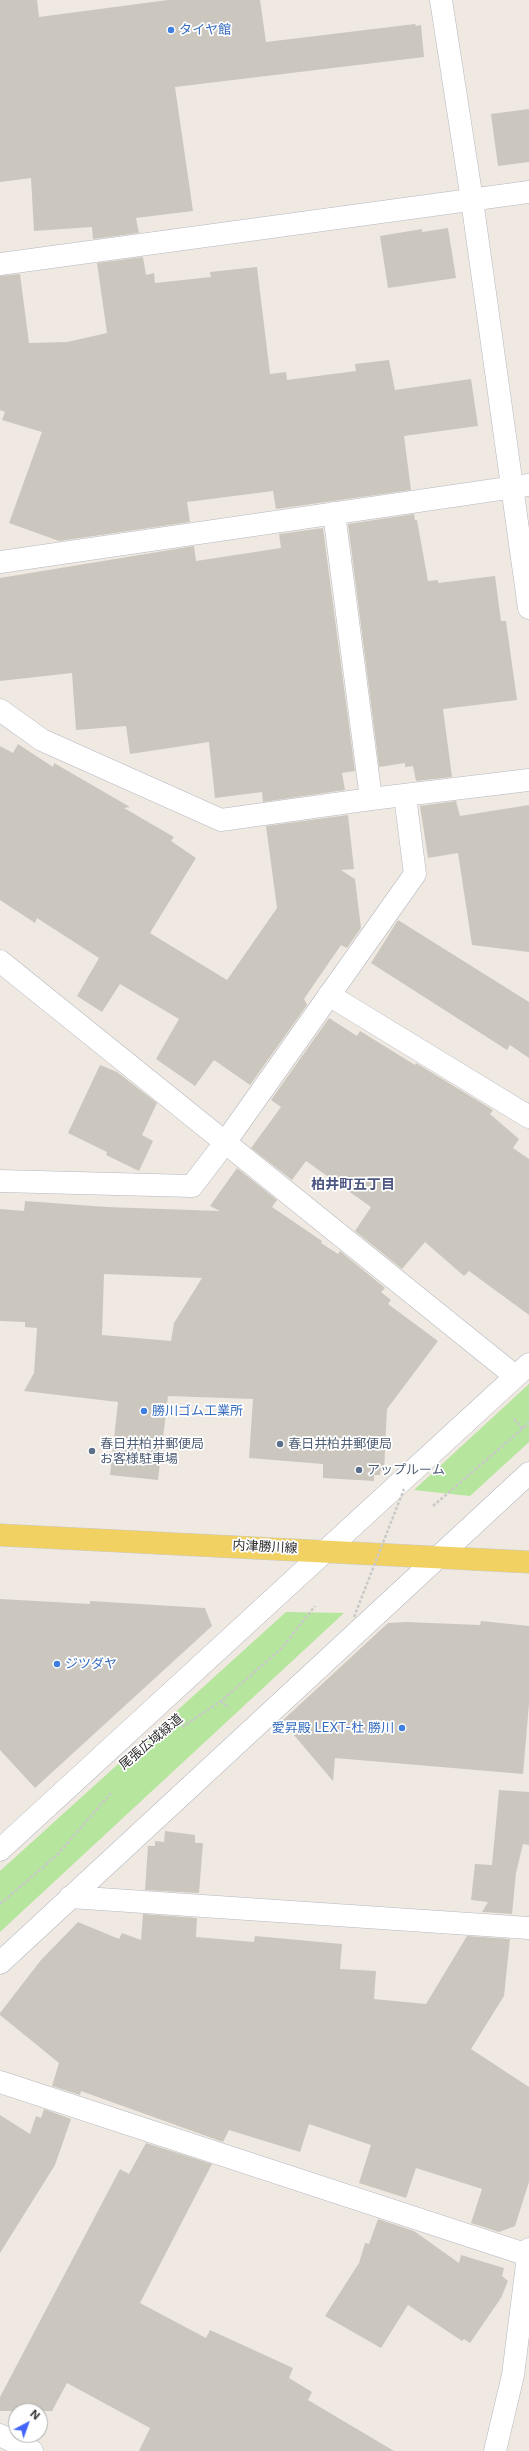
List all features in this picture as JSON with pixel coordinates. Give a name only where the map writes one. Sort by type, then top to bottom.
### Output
[{"type":"main road","name":"内津勝川線","points":[[0,1534],[328,1550],[529,1562]]},
{"type":"street","points":[[441,0],[472,200],[521,486],[529,608]]},
{"type":"street","points":[[0,264],[529,192]]},
{"type":"street","points":[[0,562],[521,486]]},
{"type":"street","points":[[334,513],[371,799]]},
{"type":"street","points":[[0,710],[42,740],[221,820],[371,799],[529,780]]},
{"type":"street","points":[[0,1181],[192,1186],[224,1144],[415,874],[405,796]]},
{"type":"street","points":[[0,961],[224,1144],[522,1370],[0,1850]]},
{"type":"street","points":[[329,995],[529,1117]]},
{"type":"street","points":[[0,1963],[529,1473]]},
{"type":"street","points":[[70,1897],[529,1928]]},
{"type":"street","points":[[0,2082],[528,2252],[521,2377],[495,2451]]},
{"type":"street","points":[[0,2436],[32,2451]]},
{"type":"path","points":[[433,1506],[529,1423]]},
{"type":"path","points":[[354,1617],[404,1489]]},
{"type":"path","name":"尾張広域緑道","points":[[176,1732],[221,1701],[281,1649],[318,1601]]},
{"type":"path","points":[[0,1904],[57,1855],[112,1792]]},
{"type":"green space","points":[[529,1384],[529,1442],[470,1496],[414,1490]]},
{"type":"green space","points":[[286,1612],[344,1613],[0,1932],[0,1871]]},
{"type":"building","points":[[0,0],[37,0],[39,17],[168,0],[260,0],[266,42],[415,24],[416,26],[421,25],[424,57],[175,87],[193,211],[136,218],[139,233],[93,239],[92,227],[34,231],[31,178],[0,182]]},
{"type":"building","points":[[529,109],[529,162],[498,166],[491,114]]},
{"type":"building","points":[[448,228],[456,278],[388,288],[380,236],[422,229],[422,232]]},
{"type":"building","points":[[143,257],[146,275],[154,273],[155,283],[211,277],[210,272],[257,267],[270,374],[286,372],[287,380],[356,371],[355,364],[389,360],[395,390],[471,379],[478,426],[404,436],[411,490],[276,509],[273,491],[187,502],[190,522],[59,541],[9,523],[42,432],[2,420],[5,412],[0,410],[0,276],[20,274],[29,343],[67,342],[107,333],[97,263]]},
{"type":"building","points":[[414,514],[415,520],[417,520],[428,581],[438,580],[438,583],[495,576],[501,621],[506,621],[517,700],[443,709],[452,777],[416,781],[413,766],[405,767],[405,763],[379,767],[348,524]]},
{"type":"building","points":[[323,528],[355,771],[342,773],[345,790],[263,802],[262,792],[215,798],[209,742],[130,754],[126,726],[76,730],[72,673],[0,681],[0,578],[194,546],[196,561],[281,548],[279,534]]},
{"type":"building","points":[[18,744],[53,767],[54,763],[130,807],[124,808],[174,837],[171,841],[196,858],[150,933],[227,980],[277,908],[266,826],[348,815],[354,869],[341,870],[355,879],[361,928],[347,948],[341,945],[304,999],[307,1005],[250,1085],[214,1060],[195,1086],[156,1059],[179,1019],[120,984],[102,1012],[77,996],[99,958],[37,918],[35,923],[0,900],[0,746],[13,753]]},
{"type":"building","points":[[456,801],[460,816],[529,805],[529,952],[472,945],[458,853],[428,858],[420,806]]},
{"type":"building","points":[[398,920],[529,1002],[529,1058],[510,1045],[507,1050],[371,963]]},
{"type":"building","points":[[329,1018],[357,1036],[360,1031],[493,1110],[490,1114],[519,1139],[513,1148],[529,1159],[529,1315],[469,1271],[464,1276],[425,1242],[402,1269],[355,1231],[371,1207],[306,1161],[292,1180],[251,1148],[281,1107],[271,1100]]},
{"type":"building","points":[[100,1065],[117,1072],[157,1103],[142,1135],[153,1141],[139,1171],[106,1155],[107,1152],[68,1133]]},
{"type":"building","points":[[237,1168],[277,1200],[272,1207],[322,1241],[321,1243],[338,1254],[340,1251],[385,1288],[381,1292],[391,1300],[388,1304],[438,1341],[387,1409],[384,1472],[380,1471],[380,1475],[374,1475],[374,1481],[323,1478],[323,1464],[249,1458],[253,1399],[168,1396],[158,1480],[110,1475],[118,1402],[24,1391],[34,1373],[37,1328],[25,1327],[25,1322],[0,1321],[0,1209],[24,1211],[25,1201],[107,1207],[220,1211],[210,1206]],"holes":[[[104,1274],[202,1278],[174,1323],[171,1341],[102,1335]]]},
{"type":"building","points":[[0,1599],[90,1604],[90,1601],[205,1608],[212,1626],[35,1788],[0,1750]]},
{"type":"building","points":[[481,1621],[529,1626],[529,1704],[523,1774],[335,1758],[333,1781],[282,1721],[388,1623],[406,1622],[480,1625]]},
{"type":"building","points":[[499,1790],[529,1792],[529,1845],[523,1844],[516,1873],[512,1914],[482,1912],[488,1902],[471,1900],[475,1864],[492,1865]]},
{"type":"building","points":[[165,1831],[195,1835],[195,1843],[203,1843],[199,1893],[145,1890],[148,1846],[155,1846],[155,1841],[164,1842]]},
{"type":"building","points":[[143,1914],[197,1918],[196,1937],[254,1942],[255,1936],[342,1944],[340,1969],[376,1971],[374,1999],[426,2004],[467,1936],[510,1939],[504,1996],[471,2049],[529,2087],[529,2182],[515,2226],[499,2232],[471,2223],[482,2189],[416,2168],[406,2198],[359,2183],[371,2145],[309,2124],[300,2152],[229,2130],[223,2142],[81,2091],[80,2095],[52,2086],[59,2063],[0,2015],[0,2013],[41,1960],[78,1922],[119,1939],[122,1933],[141,1940]]},
{"type":"building","points":[[44,2109],[71,2119],[55,2165],[0,2253],[0,2115],[30,2134],[36,2116],[41,2118]]},
{"type":"building","points":[[146,2143],[212,2164],[140,2303],[206,2338],[210,2330],[293,2368],[289,2378],[312,2392],[308,2400],[394,2451],[139,2451],[150,2428],[67,2383],[52,2411],[48,2411],[48,2403],[8,2403],[8,2411],[0,2411],[0,2397],[120,2169],[129,2174]]},
{"type":"building","points":[[378,2219],[414,2231],[459,2263],[461,2255],[504,2268],[502,2276],[508,2281],[501,2298],[470,2343],[464,2339],[462,2341],[408,2305],[381,2348],[325,2316],[359,2263],[365,2243],[369,2244]]},
{"type":"place","name":"タイヤ館","points":[[171,30]]},
{"type":"place","name":"勝川ゴム工業所","points":[[144,1411]]},
{"type":"place","name":"春日井柏井郵便局","points":[[280,1444]]},
{"type":"place","name":"春日井柏井郵便局 お客様駐車場","points":[[92,1451]]},
{"type":"place","name":"アップルーム","points":[[359,1470]]},
{"type":"place","name":"ジツダヤ","points":[[57,1664]]},
{"type":"place","name":"愛昇殿 LEXT-杜 勝川","points":[[402,1728]]},
{"type":"district","name":"柏井町五丁目","points":[[353,1185]]}]
